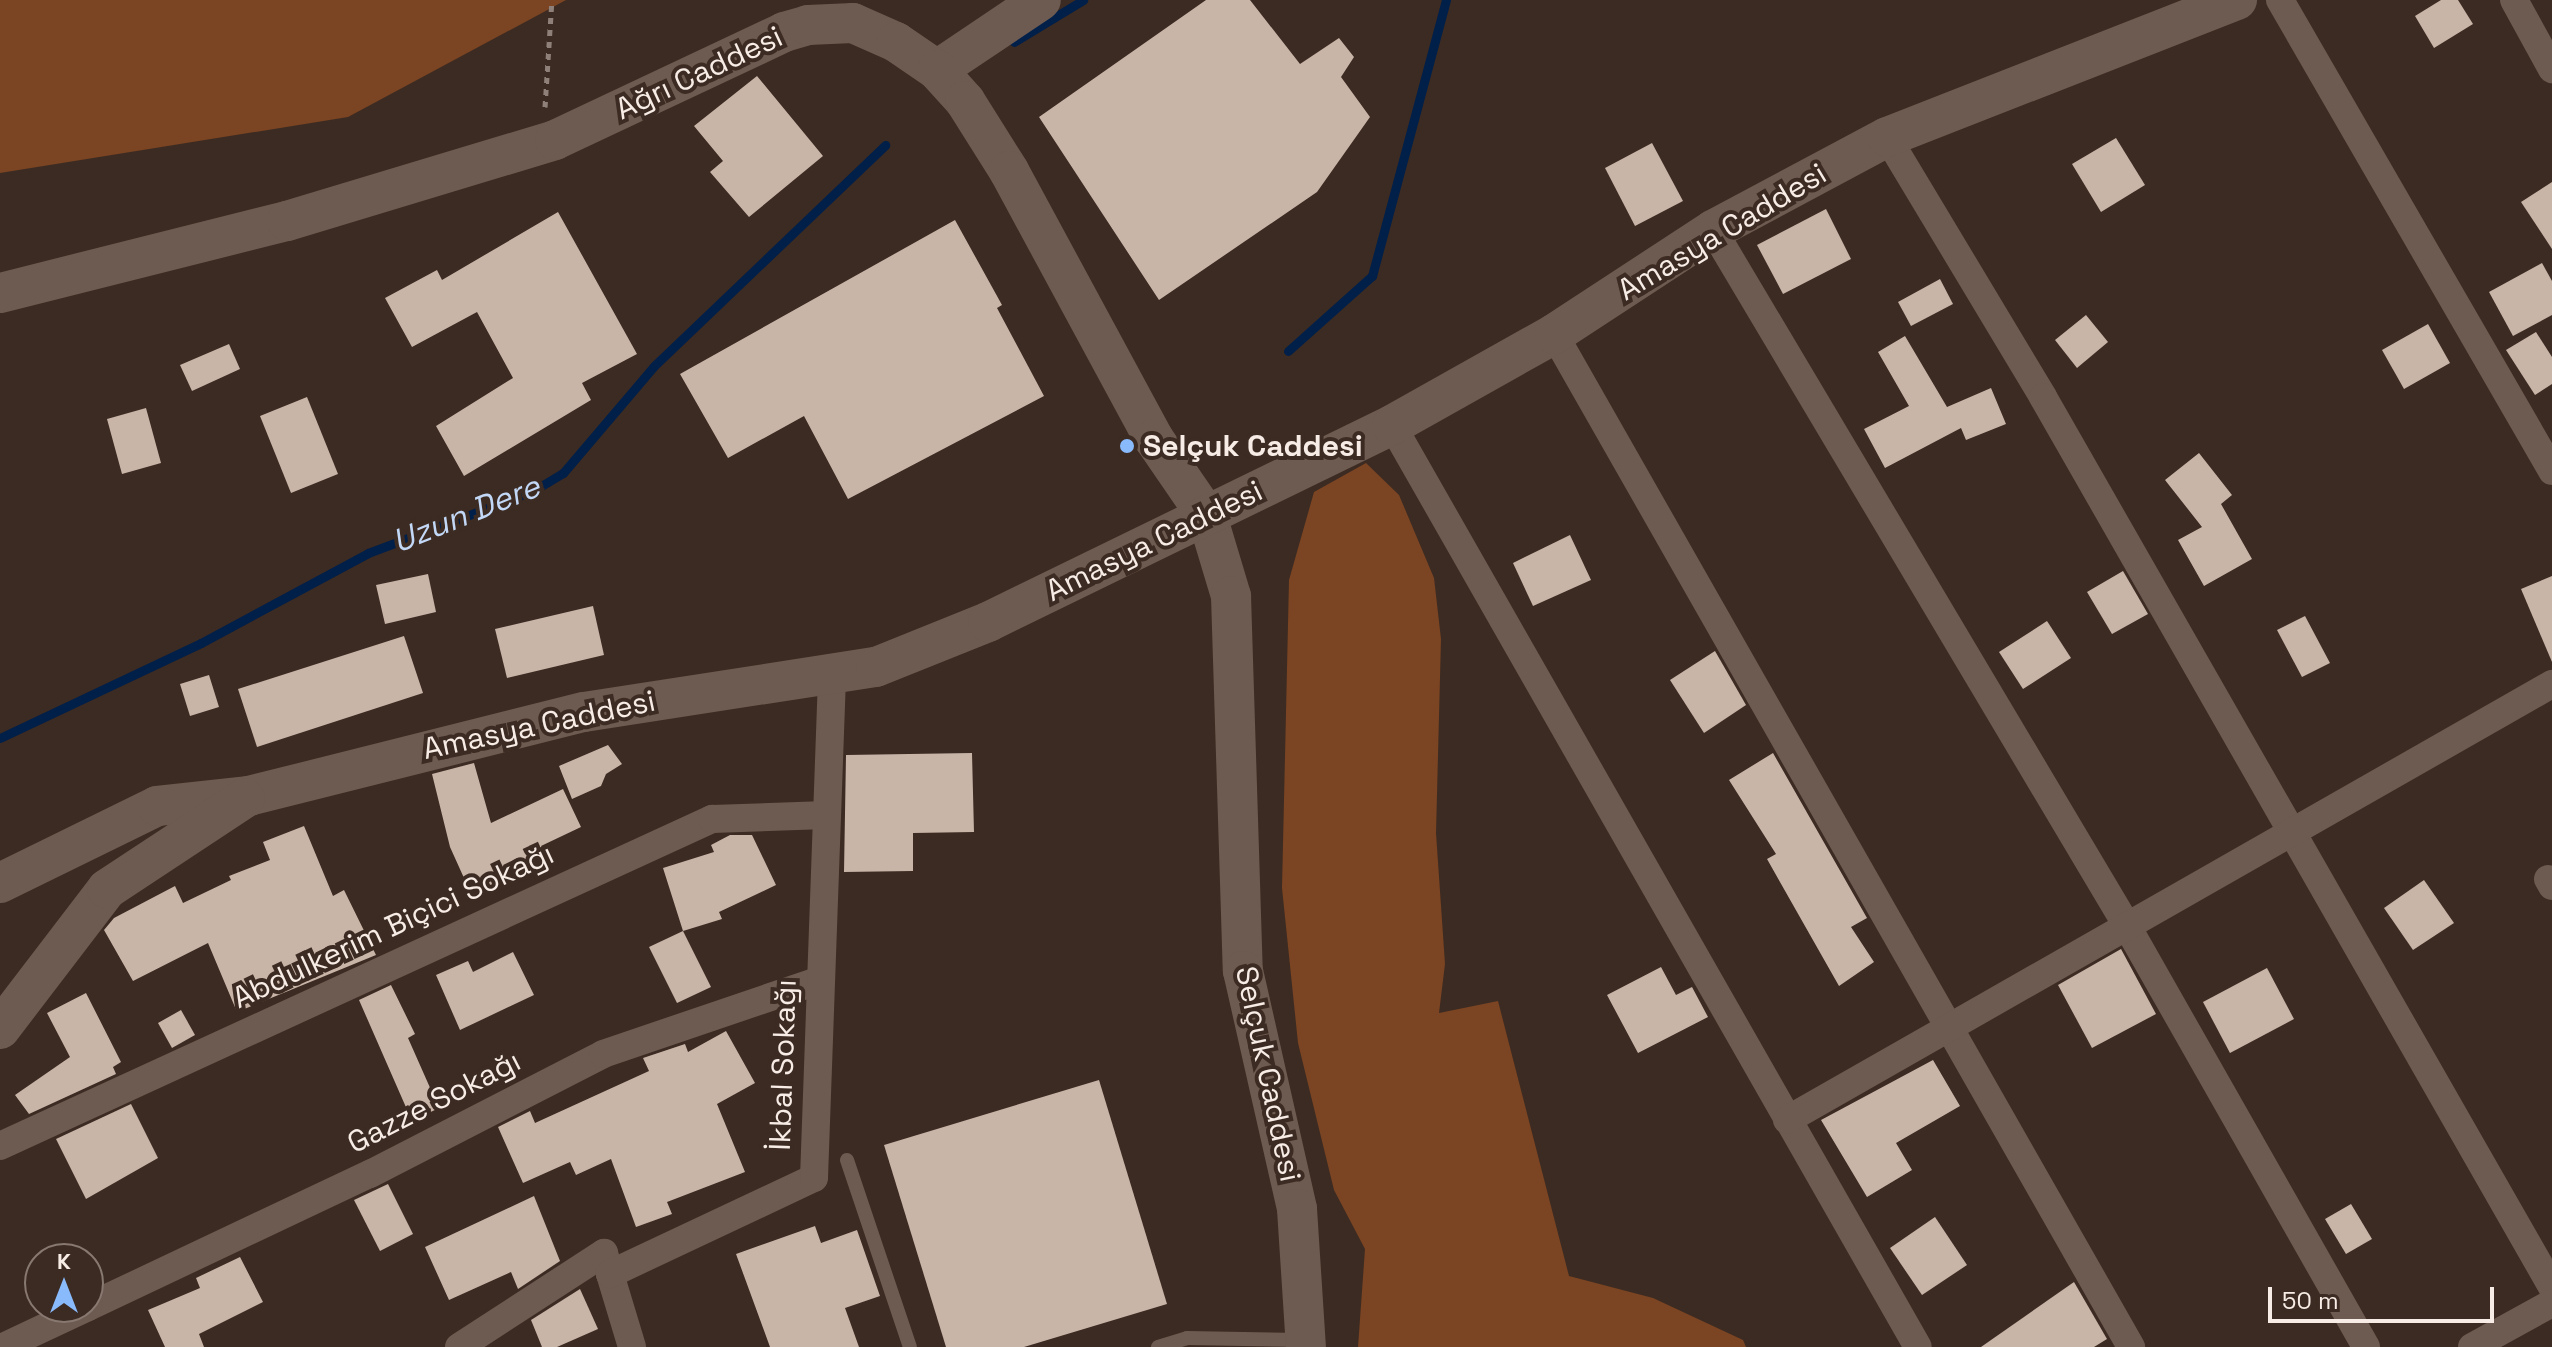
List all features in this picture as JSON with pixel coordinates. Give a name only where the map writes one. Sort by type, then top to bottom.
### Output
[{"type":"street","points":[[808,25],[838,0]]},
{"type":"street","points":[[937,70],[1041,0]]},
{"type":"street","name":"Amasya Caddesi","points":[[0,883],[157,806],[249,796],[584,712],[832,677],[876,667],[988,622],[1392,425],[1554,334],[1713,230],[1887,137],[2237,0]]},
{"type":"street","points":[[2280,0],[2552,471]]},
{"type":"street","points":[[2514,0],[2552,69]]},
{"type":"street","name":"Ağrı Caddesi","points":[[0,293],[287,221],[555,140],[784,32],[808,25],[853,23],[896,42],[937,70],[965,101],[1009,171],[1154,439],[1207,516]]},
{"type":"street","points":[[1887,137],[2294,832],[2552,1287]]},
{"type":"street","points":[[1713,230],[2127,926],[2366,1347]]},
{"type":"street","points":[[1554,334],[2131,1347]]},
{"type":"street","points":[[1392,425],[1918,1347]]},
{"type":"street","name":"Selçuk Caddesi","points":[[1207,516],[1231,596],[1243,971],[1297,1209],[1306,1344]]},
{"type":"street","name":"İkbal Sokağı","points":[[610,1274],[814,1178],[832,677]]},
{"type":"street","points":[[1787,1120],[2552,684]]},
{"type":"street","points":[[0,1029],[107,889],[249,796]]},
{"type":"street","name":"Abdulkerim Biçici Sokağı","points":[[0,1146],[712,819],[826,815]]},
{"type":"street","name":"Gazze Sokağı","points":[[104,1299],[370,1174],[603,1054],[820,980]]},
{"type":"street","points":[[459,1347],[604,1253],[632,1347]]},
{"type":"street","points":[[2472,1347],[2552,1303]]},
{"type":"street","name":"Gazze Sokağı","points":[[3,1347],[54,1323]]},
{"type":"lane","points":[[847,1160],[910,1347]]},
{"type":"lane","points":[[1158,1347],[1187,1338],[1306,1344]]},
{"type":"path","points":[[544,115],[552,0]]},
{"type":"shaded area","points":[[0,0],[566,0],[348,117],[0,173]]},
{"type":"shaded area","points":[[1366,463],[1399,495],[1434,578],[1441,639],[1436,833],[1445,964],[1439,1013],[1498,1001],[1569,1276],[1653,1298],[1743,1340],[1746,1347],[1358,1347],[1365,1249],[1334,1190],[1298,1043],[1282,888],[1289,580],[1314,492]]},
{"type":"building","points":[[1206,0],[1250,0],[1300,64],[1339,38],[1354,57],[1341,77],[1370,117],[1317,192],[1159,300],[1039,117]]},
{"type":"building","points":[[2441,0],[2458,0],[2473,24],[2434,48],[2415,16]]},
{"type":"building","points":[[757,76],[823,156],[749,217],[710,172],[723,161],[694,126]]},
{"type":"building","points":[[2116,138],[2145,185],[2101,212],[2072,164]]},
{"type":"building","points":[[1652,143],[1683,201],[1635,226],[1605,168]]},
{"type":"building","points":[[2552,182],[2552,249],[2521,202]]},
{"type":"building","points":[[1826,209],[1851,259],[1783,294],[1757,245]]},
{"type":"building","points":[[558,212],[637,354],[582,383],[591,400],[464,476],[436,426],[513,378],[477,312],[412,347],[385,298],[437,270],[442,280]]},
{"type":"building","points":[[955,220],[1002,305],[997,308],[1044,396],[848,499],[804,416],[728,458],[680,374]]},
{"type":"building","points":[[2542,263],[2552,281],[2552,315],[2513,336],[2489,292]]},
{"type":"building","points":[[1940,279],[1953,304],[1911,326],[1898,302]]},
{"type":"building","points":[[2086,315],[2108,342],[2077,368],[2055,340]]},
{"type":"building","points":[[2428,324],[2450,363],[2404,389],[2382,350]]},
{"type":"building","points":[[2536,332],[2552,357],[2552,384],[2535,395],[2506,350]]},
{"type":"building","points":[[1905,336],[1947,407],[1991,388],[2006,424],[1966,440],[1961,428],[1885,468],[1864,429],[1909,406],[1878,352]]},
{"type":"building","points":[[229,344],[240,369],[192,391],[180,365]]},
{"type":"building","points":[[307,397],[338,474],[291,493],[260,416]]},
{"type":"building","points":[[146,408],[161,463],[122,474],[107,419]]},
{"type":"building","points":[[2199,453],[2232,495],[2221,504],[2252,559],[2204,586],[2178,540],[2202,527],[2165,480]]},
{"type":"building","points":[[1570,535],[1591,580],[1533,606],[1513,563]]},
{"type":"building","points":[[2123,571],[2148,614],[2112,634],[2087,592]]},
{"type":"building","points":[[428,574],[436,612],[385,624],[376,585]]},
{"type":"building","points":[[2552,576],[2552,662],[2521,589]]},
{"type":"building","points":[[593,606],[604,655],[507,678],[495,629]]},
{"type":"building","points":[[2305,616],[2330,663],[2302,677],[2277,630]]},
{"type":"building","points":[[2047,621],[2071,658],[2023,689],[1999,652]]},
{"type":"building","points":[[404,636],[423,693],[257,747],[238,689]]},
{"type":"building","points":[[1715,651],[1746,705],[1704,733],[1670,680]]},
{"type":"building","points":[[209,675],[219,707],[190,716],[180,684]]},
{"type":"building","points":[[608,745],[622,764],[606,774],[601,786],[572,799],[559,766]]},
{"type":"building","points":[[972,753],[974,832],[913,833],[913,871],[844,872],[846,755]]},
{"type":"building","points":[[1773,753],[1867,918],[1851,927],[1874,962],[1839,986],[1767,859],[1776,854],[1729,780]]},
{"type":"building","points":[[474,763],[491,823],[563,789],[581,827],[541,846],[545,853],[501,873],[505,883],[473,898],[450,847],[432,774]]},
{"type":"building","points":[[304,826],[333,896],[344,890],[376,955],[237,1012],[208,943],[133,981],[104,930],[114,918],[175,886],[183,903],[231,880],[229,876],[270,860],[263,842]]},
{"type":"building","points":[[730,835],[752,835],[776,885],[719,912],[722,919],[683,931],[663,868],[714,852],[711,845]]},
{"type":"building","points":[[2424,880],[2454,923],[2413,950],[2384,908]]},
{"type":"building","points":[[683,931],[711,987],[677,1003],[649,947]]},
{"type":"building","points":[[2121,949],[2156,1014],[2092,1048],[2058,985]]},
{"type":"building","points":[[513,952],[534,995],[460,1030],[436,975],[468,961],[473,972]]},
{"type":"building","points":[[1661,967],[1676,995],[1692,987],[1708,1017],[1638,1053],[1607,995]]},
{"type":"building","points":[[2267,968],[2294,1019],[2230,1053],[2203,1002]]},
{"type":"building","points":[[391,985],[415,1034],[408,1038],[439,1108],[412,1121],[359,1000]]},
{"type":"building","points":[[86,993],[121,1062],[113,1067],[116,1074],[29,1114],[15,1095],[70,1057],[47,1013]]},
{"type":"building","points":[[181,1010],[195,1035],[172,1048],[158,1023]]},
{"type":"building","points":[[726,1031],[755,1083],[717,1104],[745,1172],[667,1202],[672,1214],[636,1227],[611,1159],[576,1175],[570,1162],[523,1183],[498,1127],[530,1111],[535,1123],[649,1071],[643,1058],[685,1044],[688,1052]]},
{"type":"building","points":[[1933,1060],[1960,1106],[1896,1143],[1912,1170],[1867,1197],[1821,1120]]},
{"type":"building","points":[[1099,1080],[1167,1304],[1024,1347],[946,1347],[884,1145]]},
{"type":"building","points":[[131,1104],[158,1158],[86,1199],[56,1139]]},
{"type":"building","points":[[388,1184],[413,1234],[380,1251],[354,1200]]},
{"type":"building","points":[[534,1196],[560,1261],[518,1289],[511,1272],[449,1300],[425,1247]]},
{"type":"building","points":[[2351,1204],[2372,1239],[2346,1254],[2325,1219]]},
{"type":"building","points":[[1935,1217],[1967,1265],[1922,1295],[1890,1248]]},
{"type":"building","points":[[815,1226],[821,1243],[857,1230],[880,1296],[845,1308],[859,1347],[770,1347],[736,1254]]},
{"type":"building","points":[[240,1257],[263,1302],[199,1334],[204,1347],[165,1347],[148,1310],[200,1288],[196,1278]]},
{"type":"building","points":[[2074,1282],[2107,1339],[2094,1347],[1981,1347]]},
{"type":"building","points":[[580,1289],[598,1329],[557,1347],[542,1347],[531,1320]]},
{"type":"waterway","name":"Uzun Dere","points":[[1014,42],[1083,0]]},
{"type":"waterway","points":[[1288,351],[1372,276],[1446,0]]},
{"type":"waterway","name":"Uzun Dere","points":[[0,738],[201,643],[368,553],[533,491],[563,473],[654,366],[885,145]]},
{"type":"place","name":"Selçuk Caddesi","points":[[1127,446]]}]
